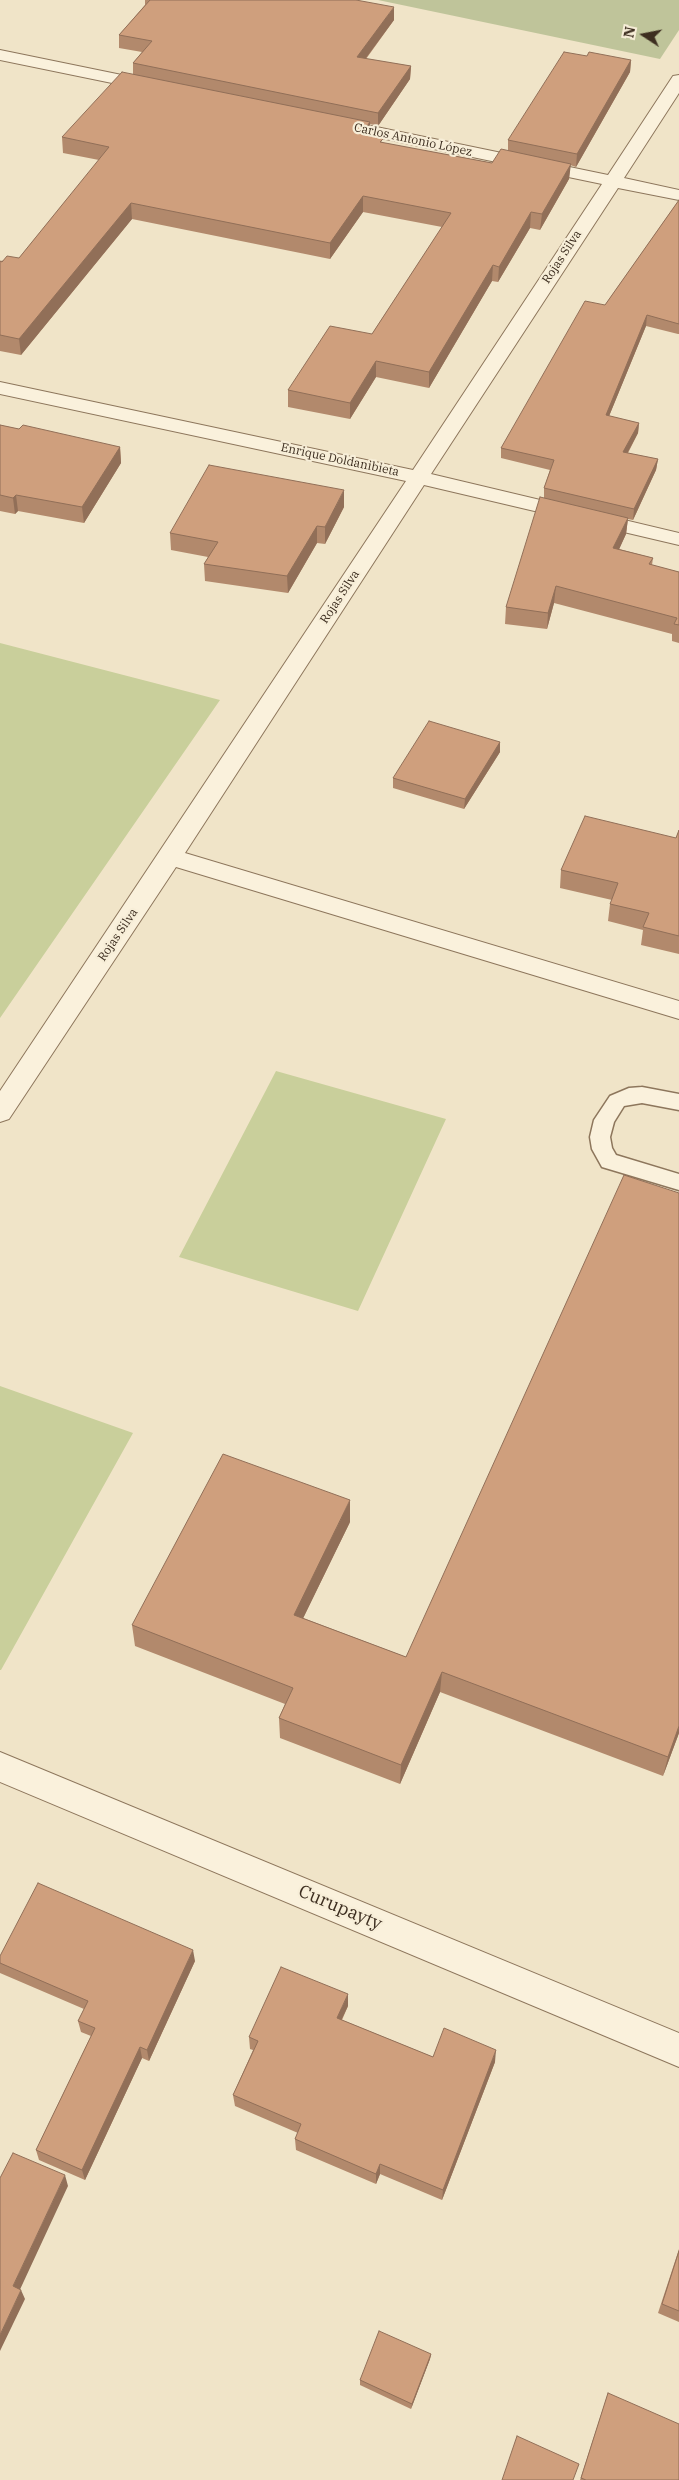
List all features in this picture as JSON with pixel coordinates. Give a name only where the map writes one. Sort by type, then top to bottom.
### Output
[{"type":"street","points":[[0,55],[165,89]]},
{"type":"street","name":"Rojas Silva","points":[[0,1112],[170,857],[679,80]]},
{"type":"street","name":"Carlos Antonio López","points":[[321,121],[679,195]]},
{"type":"street","name":"Enrique Doldanibieta","points":[[0,388],[418,477],[679,539]]},
{"type":"street","points":[[170,857],[679,1010]]},
{"type":"street","name":"Curupayty","points":[[0,1767],[679,2050]]},
{"type":"lane","points":[[679,1102],[650,1096],[629,1096],[617,1101],[604,1120],[600,1137],[602,1149],[609,1161],[679,1182]]},
{"type":"green space","points":[[378,0],[679,0],[679,30],[660,59]]},
{"type":"green space","points":[[0,643],[220,700],[0,1018]]},
{"type":"green space","points":[[276,1071],[446,1119],[358,1311],[179,1257]]},
{"type":"green space","points":[[0,1386],[133,1433],[1,1670],[0,1670]]},
{"type":"building","points":[[150,0],[356,0],[394,7],[357,57],[411,66],[378,113],[133,63],[152,41],[119,35]]},
{"type":"building","points":[[564,52],[587,56],[589,52],[631,60],[577,154],[508,140]]},
{"type":"building","points":[[122,72],[370,122],[362,133],[384,138],[380,142],[492,163],[501,149],[571,164],[542,214],[531,212],[499,267],[493,265],[429,372],[376,361],[350,403],[288,390],[330,326],[372,334],[451,213],[363,196],[330,243],[131,203],[19,339],[0,335],[0,261],[2,262],[7,256],[19,258],[109,147],[62,137]]},
{"type":"building","points":[[679,200],[679,324],[647,315],[606,415],[639,423],[623,452],[658,459],[634,509],[544,488],[554,460],[501,448],[585,301],[605,305]]},
{"type":"building","points":[[0,425],[19,429],[23,425],[120,447],[82,507],[16,495],[13,498],[0,495]]},
{"type":"building","points":[[209,465],[344,490],[325,527],[317,526],[287,576],[204,564],[218,542],[170,533]]},
{"type":"building","points":[[540,497],[628,518],[613,548],[653,558],[649,564],[679,572],[679,625],[674,624],[677,618],[556,586],[548,613],[506,607]]},
{"type":"building","points":[[429,721],[500,742],[465,799],[393,778]]},
{"type":"building","points":[[585,816],[676,838],[679,830],[679,936],[643,927],[649,913],[610,904],[618,883],[561,870]]},
{"type":"building","points":[[624,1175],[679,1193],[679,1726],[668,1757],[442,1672],[401,1765],[279,1718],[293,1688],[132,1625],[223,1454],[350,1500],[294,1615],[406,1657]]},
{"type":"building","points":[[38,1883],[193,1950],[147,2050],[140,2047],[82,2170],[36,2150],[95,2028],[78,2021],[88,2001],[0,1963],[0,1956]]},
{"type":"building","points":[[281,1967],[348,1994],[337,2018],[433,2057],[444,2028],[496,2050],[443,2190],[380,2164],[376,2174],[295,2139],[301,2124],[233,2095],[258,2041],[249,2037]]},
{"type":"building","points":[[13,2153],[65,2175],[13,2286],[21,2290],[0,2335],[0,2178]]},
{"type":"building","points":[[679,2251],[679,2311],[662,2304]]},
{"type":"building","points":[[379,2331],[431,2354],[412,2404],[360,2380]]},
{"type":"building","points":[[608,2393],[679,2424],[679,2480],[586,2480],[581,2478]]},
{"type":"building","points":[[517,2436],[579,2464],[573,2480],[502,2480]]}]
